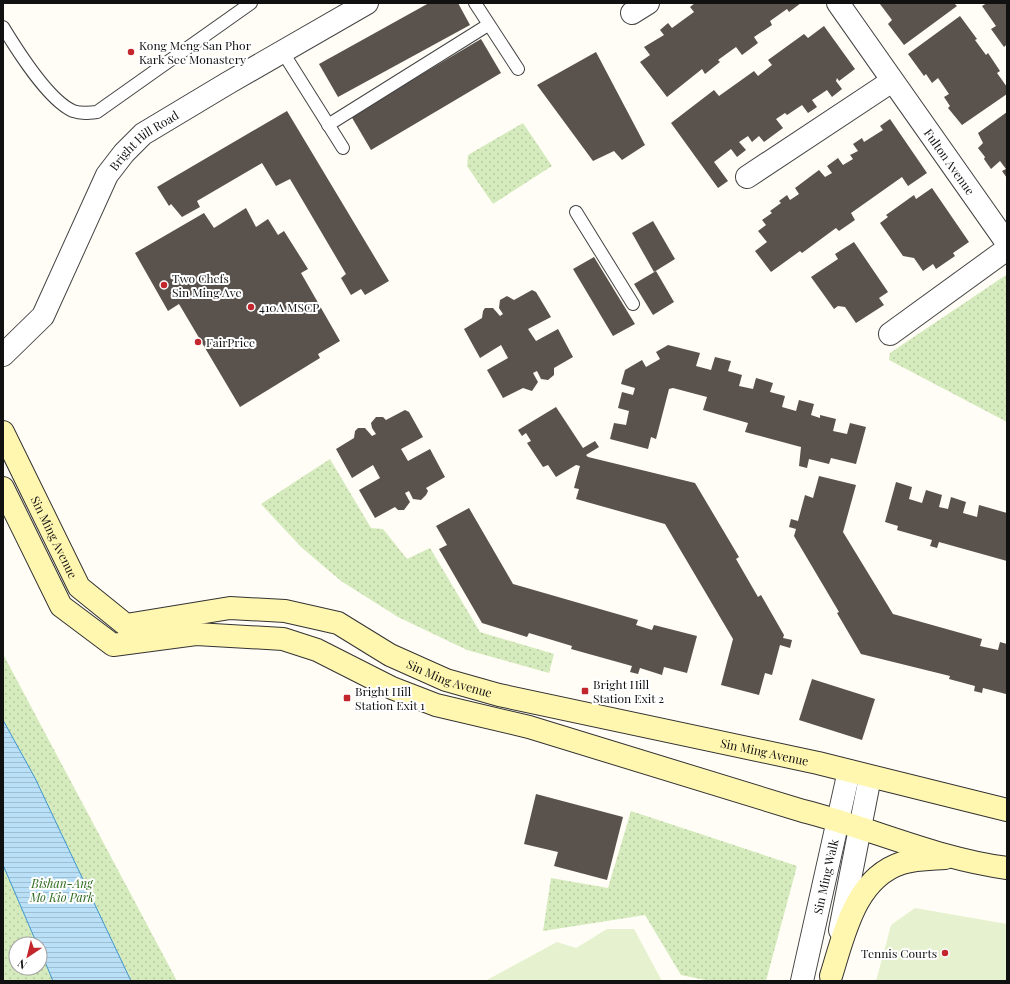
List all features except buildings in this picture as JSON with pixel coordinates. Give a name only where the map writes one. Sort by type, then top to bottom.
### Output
[{"type":"main road","name":"Sin Ming Avenue","points":[[3,432],[79,587],[126,625],[230,608],[284,611],[338,623],[397,658],[446,680],[499,695],[668,730],[849,771],[1007,810]]},
{"type":"main road","name":"Sin Ming Avenue","points":[[3,488],[61,606],[113,645],[196,634],[282,639],[317,650],[392,688],[436,706],[529,727],[803,811],[839,820],[950,857],[983,865],[1007,868]]},
{"type":"main road","points":[[830,978],[852,910],[878,876],[902,863],[950,857]]},
{"type":"street","name":"Bright Hill Road","points":[[3,355],[43,316],[107,175],[124,153],[143,134],[282,51],[367,3]]},
{"type":"street","name":"Fulton Avenue","points":[[838,3],[1007,243]]},
{"type":"street","points":[[747,177],[892,81]]},
{"type":"street","points":[[890,334],[1007,249]]},
{"type":"street","name":"Sin Ming Walk","points":[[802,981],[849,771]]},
{"type":"street","name":"Sin Ming Walk","points":[[830,978],[870,777]]},
{"type":"lane","points":[[3,27],[36,75],[58,100],[63,105],[74,111],[87,114],[97,112],[251,3]]},
{"type":"lane","points":[[475,3],[518,69]]},
{"type":"lane","points":[[328,125],[488,25]]},
{"type":"lane","points":[[282,51],[342,148]]},
{"type":"lane","points":[[576,212],[633,304]]},
{"type":"lane","points":[[113,645],[126,625]]},
{"type":"green space","points":[[523,123],[552,166],[493,204],[467,166],[468,155]]},
{"type":"green space","points":[[1006,275],[1007,422],[889,360],[890,353]]},
{"type":"green space","points":[[330,459],[371,528],[383,529],[407,559],[430,548],[480,632],[554,654],[549,673],[467,650],[398,617],[341,581],[301,547],[261,504]]},
{"type":"green space","name":"Bishan-Ang Mo Kio Park","points":[[3,654],[177,981],[3,981]]},
{"type":"green space","points":[[631,811],[797,866],[766,981],[710,981],[681,975],[645,915],[543,931],[551,878],[608,888]]},
{"type":"green space","name":"Tennis Courts","points":[[915,908],[1007,924],[1007,981],[876,981],[891,925]]},
{"type":"green space","points":[[607,929],[634,929],[662,981],[485,981],[557,942],[576,948]]},
{"type":"water","points":[[3,720],[35,778],[131,981],[53,981],[48,969],[48,936],[34,936],[3,865]]},
{"type":"place","name":"Kong Meng San Phor Kark See Monastery","points":[[131,52]]},
{"type":"place","name":"Two Chefs Sin Ming Ave","points":[[164,285]]},
{"type":"place","name":"410A MSCP","points":[[251,307]]},
{"type":"place","name":"FairPrice","points":[[198,342]]},
{"type":"place","name":"Bright Hill Station Exit 2","points":[[585,691]]},
{"type":"place","name":"Bright Hill Station Exit 1","points":[[347,698]]},
{"type":"place","name":"Tennis Courts","points":[[945,953]]}]
